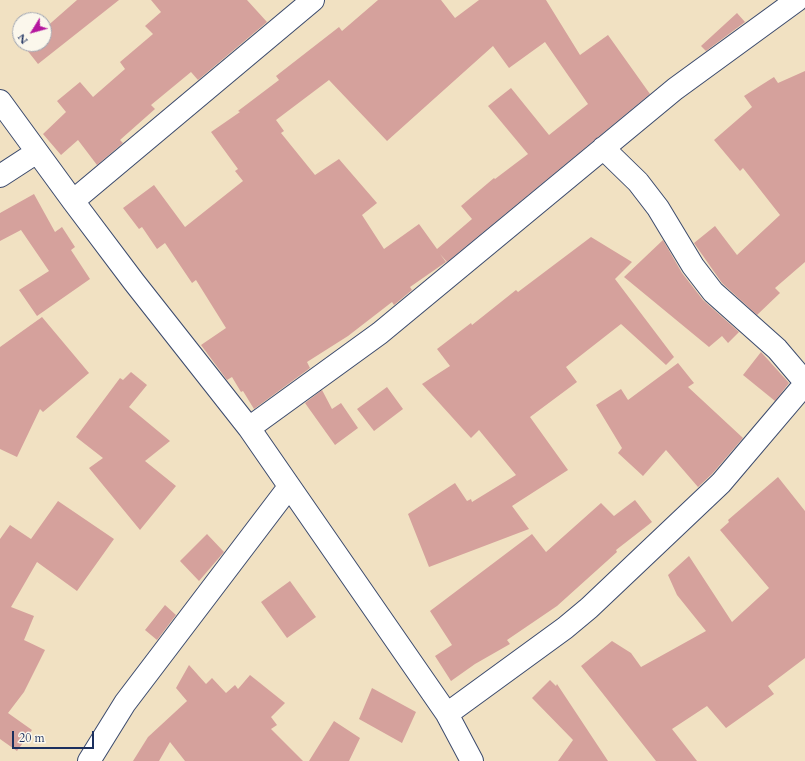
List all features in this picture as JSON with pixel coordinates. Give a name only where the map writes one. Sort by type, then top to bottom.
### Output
[{"type":"street","points":[[73,201],[313,0]]},
{"type":"street","points":[[249,428],[380,333],[675,89],[797,0]]},
{"type":"street","points":[[0,101],[73,201],[249,428],[447,714],[472,761]]},
{"type":"street","points":[[447,714],[565,628],[589,608],[721,483],[805,383],[777,349],[713,292],[693,266],[658,208],[642,187],[603,148]]},
{"type":"street","points":[[0,176],[37,152]]},
{"type":"street","points":[[89,761],[125,703],[289,487]]},
{"type":"building","points":[[77,0],[119,0],[38,64],[29,52],[52,52],[52,22]]},
{"type":"building","points":[[151,0],[247,0],[267,22],[198,80],[191,72],[151,105],[155,109],[120,140],[123,143],[97,165],[78,140],[61,155],[43,134],[66,112],[57,101],[80,82],[93,97],[125,69],[120,62],[153,34],[145,26],[161,12]]},
{"type":"building","points":[[378,0],[441,0],[455,18],[479,0],[546,0],[580,55],[608,35],[650,94],[447,262],[440,254],[446,262],[410,287],[412,290],[394,305],[392,302],[348,336],[307,362],[310,368],[254,409],[232,377],[227,380],[201,345],[226,328],[196,280],[192,283],[165,243],[157,249],[142,227],[139,229],[123,208],[154,185],[185,227],[243,181],[235,171],[238,169],[211,132],[240,112],[238,111],[279,80],[276,76],[339,27],[342,31]],"holes":[[[545,42],[588,104],[549,135],[511,88],[488,106],[528,154],[495,179],[494,178],[461,206],[472,219],[437,249],[419,224],[384,249],[362,215],[377,203],[339,159],[315,175],[281,133],[284,131],[276,120],[329,80],[387,141],[493,46],[509,68]]]},
{"type":"building","points":[[737,13],[745,22],[706,51],[701,46]]},
{"type":"building","points":[[805,71],[805,262],[775,288],[780,293],[757,315],[722,283],[694,243],[715,226],[737,255],[780,215],[743,168],[740,171],[714,140],[752,107],[744,96],[774,77],[778,83]]},
{"type":"building","points":[[34,194],[55,232],[62,227],[75,247],[71,250],[90,279],[37,316],[19,290],[49,271],[21,230],[0,241],[0,213]]},
{"type":"building","points":[[591,237],[632,262],[615,279],[674,357],[666,365],[621,324],[566,367],[577,382],[530,417],[568,470],[512,506],[529,529],[429,567],[408,514],[455,483],[467,501],[471,499],[472,502],[516,475],[479,430],[471,438],[422,384],[450,366],[437,349],[471,323],[472,325],[516,290],[518,292]]},
{"type":"building","points":[[663,240],[682,273],[703,300],[739,332],[728,343],[722,336],[709,347],[624,277]]},
{"type":"building","points":[[42,317],[89,373],[43,412],[40,409],[17,457],[0,449],[0,347]]},
{"type":"building","points":[[761,352],[789,383],[775,401],[743,375]]},
{"type":"building","points":[[678,363],[694,383],[688,387],[743,438],[712,474],[698,487],[666,450],[643,476],[618,453],[622,448],[596,405],[621,389],[628,400]]},
{"type":"building","points":[[131,372],[147,385],[129,407],[170,441],[145,461],[176,486],[140,530],[89,468],[103,458],[76,437],[120,378],[123,380]]},
{"type":"building","points":[[387,387],[403,409],[374,431],[357,409]]},
{"type":"building","points":[[322,390],[332,409],[341,403],[358,428],[335,445],[305,403]]},
{"type":"building","points":[[778,477],[805,511],[805,658],[768,686],[774,694],[726,728],[707,706],[672,729],[697,761],[656,761],[581,666],[612,641],[631,653],[641,667],[706,631],[677,595],[668,575],[689,556],[732,622],[769,588],[720,530],[729,522],[728,520]]},
{"type":"building","points":[[635,500],[652,522],[616,550],[617,552],[557,606],[507,640],[510,644],[475,664],[451,681],[435,656],[452,645],[430,611],[532,534],[546,552],[601,503],[614,516]]},
{"type":"building","points":[[58,501],[114,539],[77,591],[37,562],[11,607],[34,616],[24,640],[45,650],[24,692],[8,713],[32,730],[17,751],[0,739],[0,539],[10,525],[31,539]]},
{"type":"building","points":[[207,534],[224,552],[199,581],[180,561]]},
{"type":"building","points":[[290,581],[316,617],[287,638],[261,602]]},
{"type":"building","points":[[165,605],[176,615],[157,640],[145,630]]},
{"type":"building","points":[[189,665],[206,684],[212,678],[226,693],[235,685],[238,689],[250,675],[285,703],[271,717],[277,725],[271,729],[303,761],[185,761],[170,742],[159,761],[133,761],[148,737],[187,701],[176,688]]},
{"type":"building","points":[[550,680],[556,686],[557,684],[608,761],[558,761],[573,740],[532,698]]},
{"type":"building","points":[[372,688],[416,712],[402,743],[359,719]]},
{"type":"building","points":[[334,721],[360,738],[349,761],[309,761]]}]
